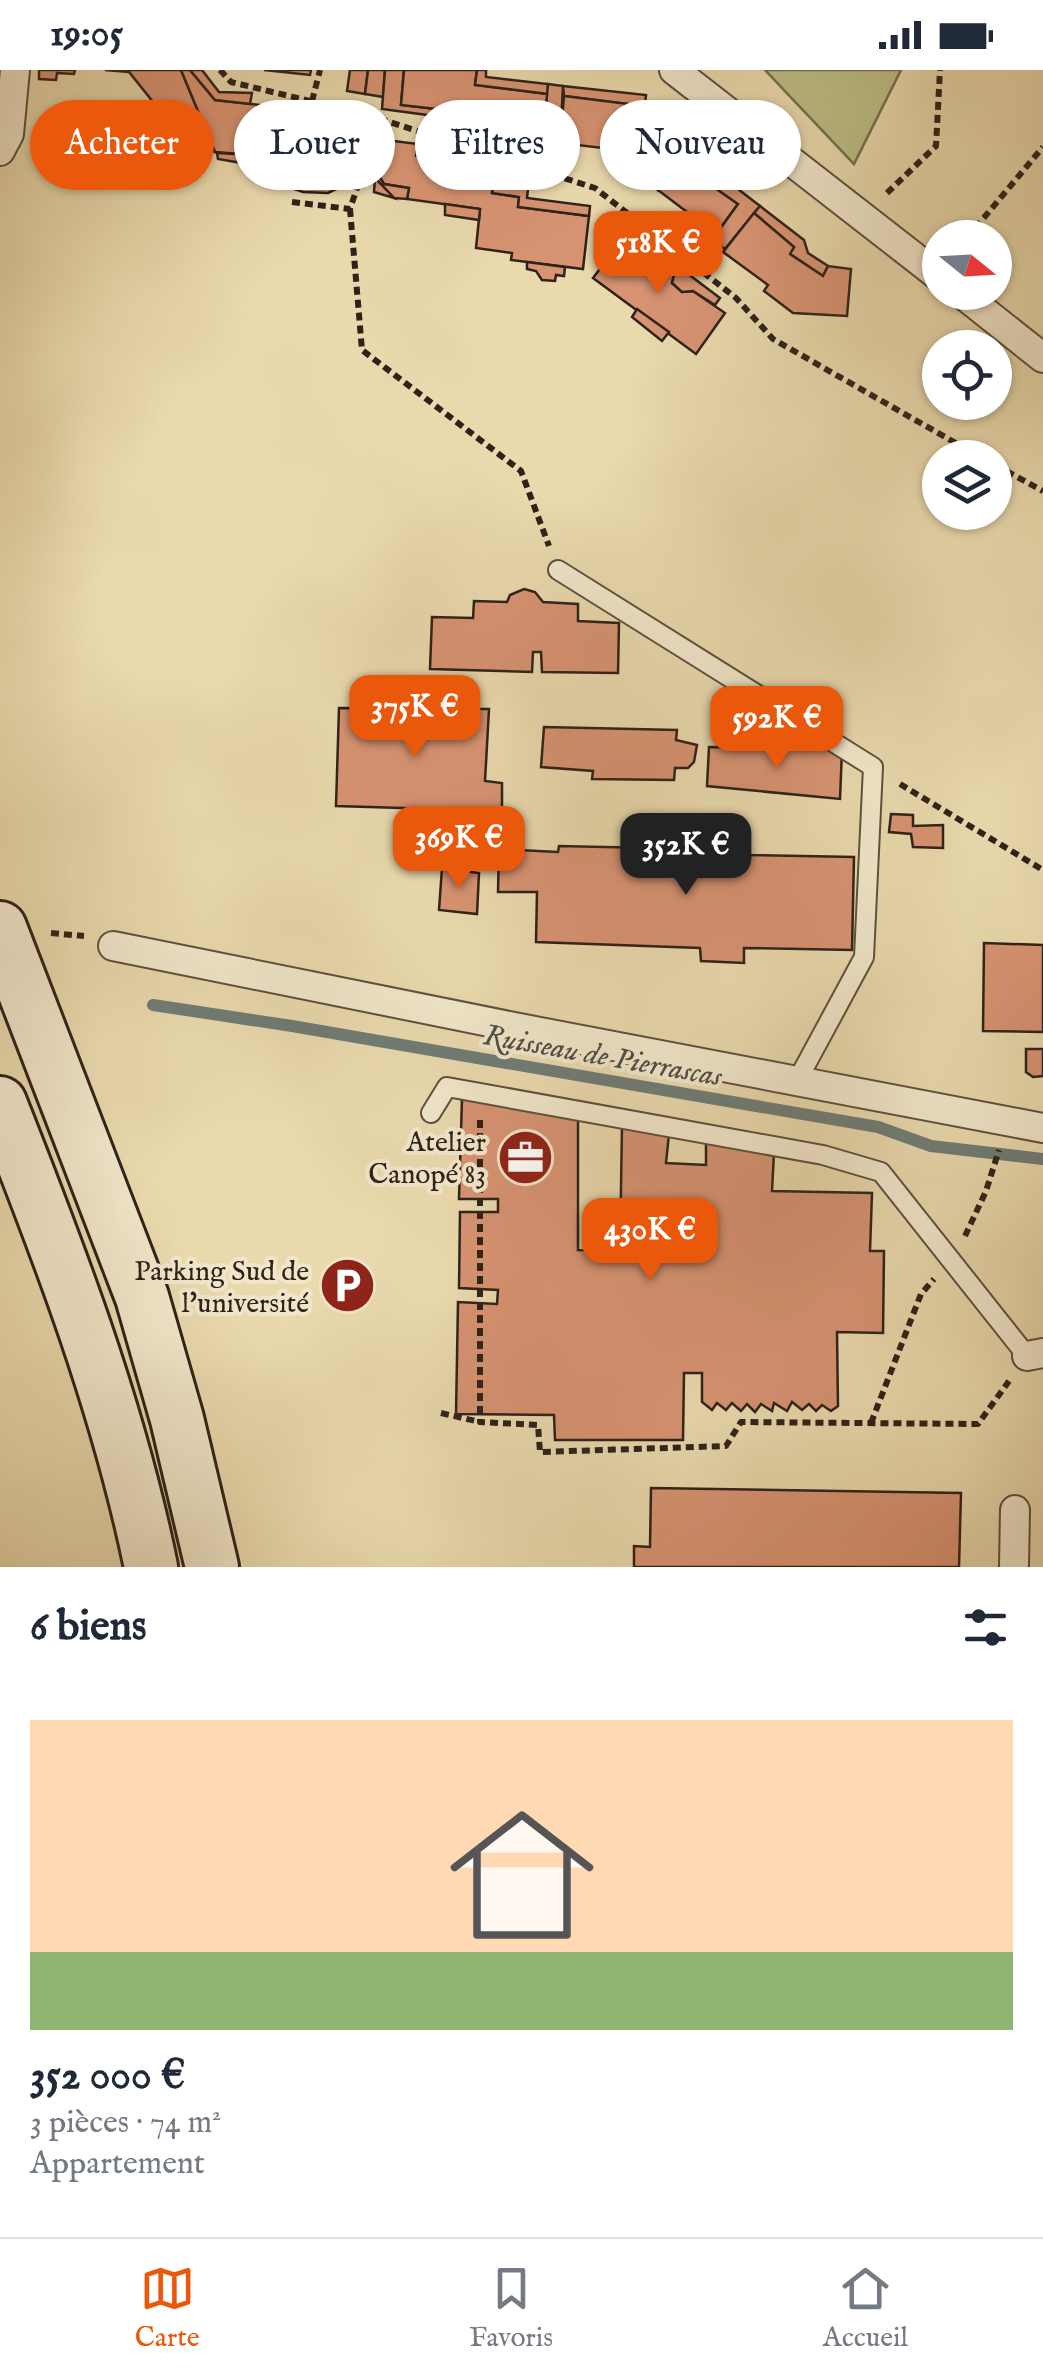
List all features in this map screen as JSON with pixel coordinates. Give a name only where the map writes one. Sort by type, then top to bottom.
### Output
[{"type":"main road","points":[[0,928],[142,1297],[178,1419],[212,1567]]},
{"type":"main road","points":[[0,1103],[62,1260],[108,1396],[151,1567]]},
{"type":"street","points":[[0,151],[9,134],[15,70]]},
{"type":"street","points":[[674,70],[922,264]]},
{"type":"street","points":[[983,310],[1043,358]]},
{"type":"street","points":[[113,946],[1043,1128]]},
{"type":"street","points":[[1014,1567],[1015,1510]]},
{"type":"lane","points":[[558,570],[873,768],[864,957],[796,1081]]},
{"type":"lane","points":[[431,1114],[447,1087],[823,1154],[881,1172],[951,1260],[1035,1354]]},
{"type":"path","points":[[220,70],[230,82],[304,100]]},
{"type":"path","points":[[312,100],[320,70]]},
{"type":"path","points":[[862,217],[936,146],[940,70]]},
{"type":"path","points":[[395,124],[596,188],[736,298],[772,340],[950,440]]},
{"type":"path","points":[[982,220],[1043,147]]},
{"type":"path","points":[[356,190],[350,209],[362,350],[521,471],[558,570]]},
{"type":"path","points":[[292,202],[350,209]]},
{"type":"path","points":[[1012,474],[1043,491]]},
{"type":"path","points":[[873,768],[1043,870]]},
{"type":"path","points":[[480,1093],[480,1422]]},
{"type":"path","points":[[871,1423],[921,1294],[951,1260],[986,1191]]},
{"type":"path","points":[[442,1413],[480,1422],[538,1426],[540,1452],[726,1446],[741,1422],[978,1424],[1035,1354]]},
{"type":"green space","points":[[765,70],[901,70],[854,164],[801,108],[801,100],[793,100]]},
{"type":"building","points":[[39,70],[75,70],[74,74],[57,73],[56,80],[39,79]]},
{"type":"building","points":[[105,70],[181,70],[193,100],[151,100],[129,72]]},
{"type":"building","points":[[181,70],[190,70],[215,100],[234,102],[234,153],[214,150],[214,100],[193,100]]},
{"type":"building","points":[[190,70],[202,70],[219,92],[252,93],[251,100],[215,100]]},
{"type":"building","points":[[264,70],[311,70],[310,75]]},
{"type":"building","points":[[350,70],[368,70],[365,94],[347,91]]},
{"type":"building","points":[[368,70],[385,70],[383,97],[365,94]]},
{"type":"building","points":[[385,70],[404,70],[401,105],[415,107],[415,113],[395,111],[395,100],[383,100]]},
{"type":"building","points":[[404,70],[477,70],[475,85],[548,94],[547,100],[415,100],[415,107],[401,105]]},
{"type":"building","points":[[477,70],[486,70],[486,77],[548,84],[548,94],[475,85]]},
{"type":"building","points":[[548,84],[563,86],[562,100],[547,100]]},
{"type":"building","points":[[563,86],[646,95],[645,100],[564,96]]},
{"type":"building","points":[[564,96],[600,100],[600,148],[580,145],[580,100],[564,100]]},
{"type":"building","points":[[395,141],[415,144],[415,190],[492,190],[519,197],[518,207],[589,216],[583,269],[511,260],[512,253],[476,248],[480,209],[407,199],[409,188],[395,186]]},
{"type":"building","points":[[217,153],[234,154],[234,162],[218,159]]},
{"type":"building","points":[[395,186],[409,188],[407,199],[394,198],[386,190],[395,190]]},
{"type":"building","points":[[297,190],[334,190],[328,193]]},
{"type":"building","points":[[386,190],[394,198],[374,192]]},
{"type":"building","points":[[528,190],[527,198],[590,206],[589,216],[518,207],[519,197],[492,193]]},
{"type":"building","points":[[658,190],[718,190],[738,204],[709,244],[680,222],[687,212]]},
{"type":"building","points":[[718,190],[739,190],[760,206],[725,249],[712,240],[738,204]]},
{"type":"building","points":[[445,204],[480,209],[479,220],[445,215]]},
{"type":"building","points":[[760,206],[804,240],[808,253],[828,266],[823,276],[790,254],[794,247],[754,213]]},
{"type":"building","points":[[754,213],[794,247],[790,254],[823,276],[828,266],[851,269],[847,316],[793,313],[764,291],[768,285],[723,252]]},
{"type":"building","points":[[624,237],[674,275],[672,283],[682,292],[693,291],[725,313],[696,354],[593,278]]},
{"type":"building","points":[[639,237],[720,298],[715,305],[693,291],[682,292],[672,283],[674,275],[634,245]]},
{"type":"building","points":[[527,262],[565,267],[564,276],[556,275],[555,281],[542,280],[536,271],[527,269]]},
{"type":"building","points":[[637,309],[669,332],[662,341],[632,317]]},
{"type":"building","points":[[524,589],[535,592],[543,602],[578,604],[578,621],[619,623],[618,673],[542,672],[541,652],[533,652],[532,672],[430,669],[432,617],[473,618],[474,601],[507,602],[510,595]]},
{"type":"building","points":[[339,708],[489,709],[485,781],[502,783],[502,811],[336,806]]},
{"type":"building","points":[[544,727],[677,730],[676,740],[697,745],[694,762],[688,768],[675,768],[674,780],[592,779],[593,771],[541,767]]},
{"type":"building","points":[[709,747],[842,750],[840,799],[707,786]]},
{"type":"building","points":[[891,814],[913,815],[913,826],[943,825],[943,848],[913,847],[911,834],[889,832]]},
{"type":"building","points":[[698,839],[745,842],[746,855],[854,857],[852,950],[744,948],[744,963],[701,961],[700,948],[536,942],[537,892],[498,892],[499,849],[697,849]]},
{"type":"building","points":[[442,868],[479,873],[477,914],[439,910]]},
{"type":"building","points":[[984,943],[1043,945],[1043,1032],[983,1031]]},
{"type":"building","points":[[1026,1049],[1043,1049],[1043,1076],[1033,1077],[1026,1072]]},
{"type":"building","points":[[462,1098],[578,1117],[578,1250],[620,1251],[622,1125],[669,1134],[666,1163],[706,1165],[706,1142],[774,1153],[772,1191],[872,1193],[870,1251],[884,1251],[883,1333],[837,1332],[838,1406],[831,1411],[822,1405],[816,1411],[809,1404],[802,1410],[792,1402],[787,1411],[774,1403],[772,1411],[761,1404],[755,1412],[747,1404],[741,1411],[732,1403],[726,1410],[717,1403],[712,1410],[702,1402],[702,1373],[684,1373],[683,1440],[555,1440],[554,1415],[456,1414],[458,1302],[497,1304],[498,1290],[459,1288],[460,1212],[498,1212],[498,1199],[459,1199]]},
{"type":"building","points":[[651,1488],[961,1493],[959,1567],[634,1567],[634,1546],[650,1547]]},
{"type":"waterway","name":"Ruisseau de Pierrascas","points":[[153,1005],[878,1127],[931,1146],[1043,1159]]},
{"type":"place","name":"Atelier Canopé 83","points":[[525,1157]]},
{"type":"place","name":"Parking Sud de l'université","points":[[348,1286]]}]
